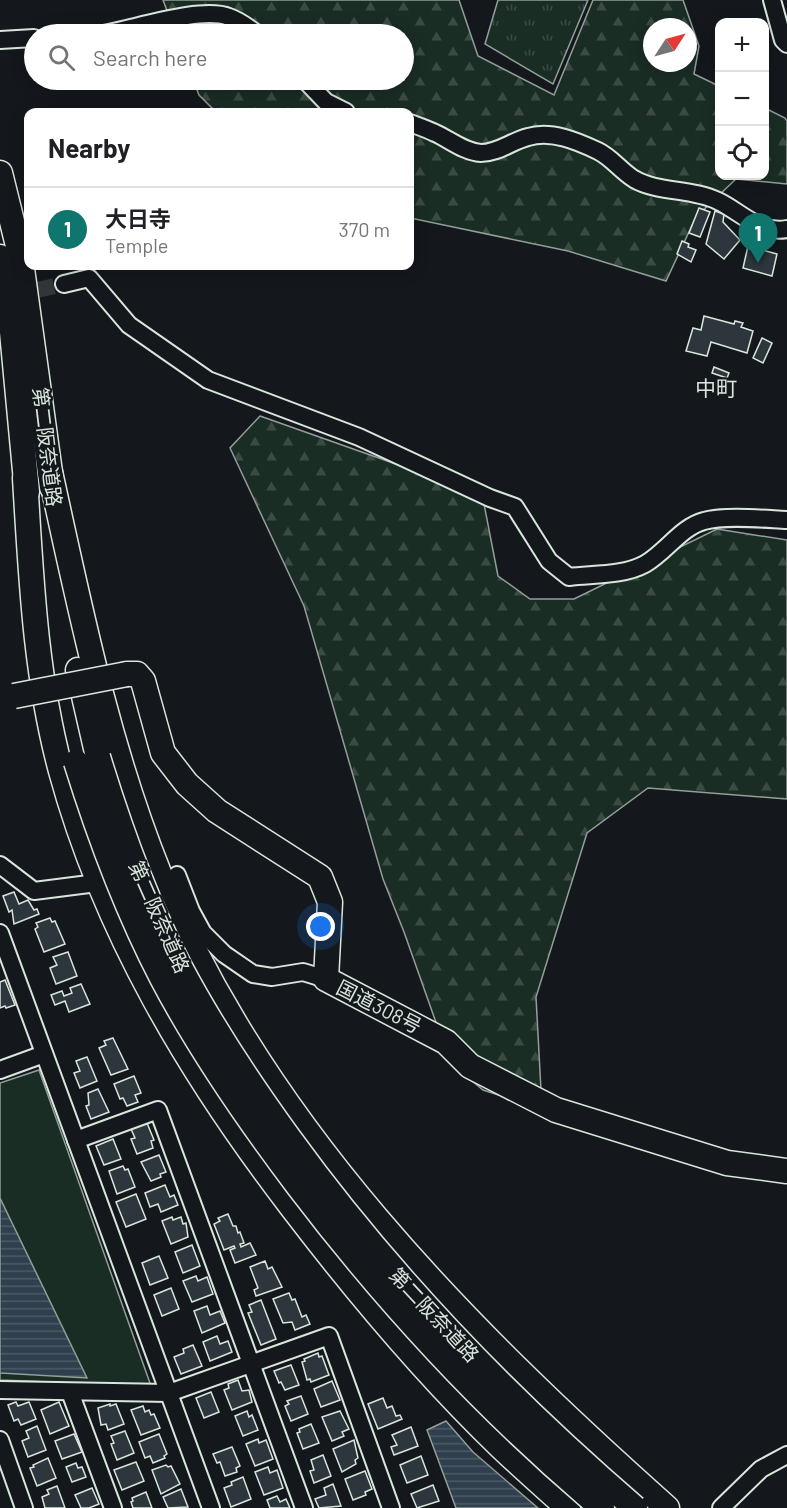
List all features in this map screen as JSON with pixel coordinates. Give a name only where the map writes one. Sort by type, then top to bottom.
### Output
[{"type":"highway","name":"第二阪奈道路","points":[[0,173],[20,254],[63,580],[78,670],[87,760],[105,850],[140,934],[183,1017],[257,1130],[335,1234],[428,1340],[515,1429],[602,1508]]},
{"type":"highway","name":"第二阪奈道路","points":[[0,257],[10,321],[25,478],[39,583],[55,675],[87,760],[170,945],[218,1034],[273,1116],[378,1253],[451,1334],[530,1414],[635,1508]]},
{"type":"highway","points":[[50,472],[90,657],[131,796],[161,877],[219,995],[265,1069],[315,1140],[424,1273],[548,1400],[667,1508]]},
{"type":"highway","points":[[25,478],[32,603],[41,678],[60,769],[89,858],[124,943],[146,985],[168,1026],[217,1104],[320,1245],[436,1379],[500,1445],[568,1508]]},
{"type":"highway","name":"国道308号","points":[[7,697],[137,674],[143,681],[163,753],[187,784],[218,811],[320,877],[330,902],[326,980],[446,1042],[470,1066],[556,1110],[727,1163],[787,1171]]},
{"type":"street","points":[[772,0],[783,40],[787,44]]},
{"type":"street","points":[[150,24],[192,15],[213,14],[229,17],[241,24]]},
{"type":"street","points":[[0,40],[24,39]]},
{"type":"street","points":[[314,90],[326,102],[338,108]]},
{"type":"street","points":[[414,125],[436,133],[463,148],[480,153],[498,150],[528,136],[546,135],[566,138],[600,152],[635,180],[691,192],[718,201],[757,225],[776,231],[787,229]]},
{"type":"street","points":[[64,284],[89,278],[129,325],[208,380],[359,437],[515,507],[549,561],[569,577],[628,571],[646,563],[704,521],[741,518],[787,520]]},
{"type":"street","points":[[0,865],[34,891],[89,884]]},
{"type":"street","points":[[177,875],[203,933],[224,954],[253,974],[272,977],[303,972],[326,980]]},
{"type":"street","points":[[0,933],[211,1508]]},
{"type":"street","points":[[0,1070],[44,1054]]},
{"type":"street","points":[[76,1140],[158,1110],[304,1508]]},
{"type":"street","points":[[0,1390],[169,1393],[329,1336],[391,1508]]},
{"type":"street","points":[[70,1392],[113,1508]]},
{"type":"street","points":[[0,1440],[24,1508]]},
{"type":"street","points":[[721,1508],[761,1469],[787,1455]]},
{"type":"green space","points":[[163,0],[459,0],[478,56],[554,95],[593,0],[683,0],[689,18],[643,18],[643,72],[694,72],[694,74],[715,84],[715,180],[735,180],[696,217],[666,281],[568,251],[414,219],[414,108],[212,108],[197,90],[414,90],[414,24],[172,24]]},
{"type":"green space","points":[[498,0],[588,0],[553,84],[485,44]]},
{"type":"green space","points":[[769,110],[787,121],[787,184],[746,180],[769,180]]},
{"type":"green space","points":[[260,416],[424,474],[484,504],[498,576],[530,599],[574,599],[717,529],[787,540],[787,799],[648,788],[587,833],[536,997],[542,1109],[483,1090],[450,1062],[383,879],[304,606],[230,448]]},
{"type":"green space","points":[[39,1070],[151,1386],[0,1380],[0,1083]]},
{"type":"water","points":[[0,1198],[87,1378],[0,1373]]},
{"type":"water","points":[[446,1421],[473,1452],[538,1508],[456,1508],[427,1430]]},
{"type":"building","points":[[699,208],[710,212],[700,237],[689,233]]},
{"type":"building","points":[[715,211],[724,214],[723,222],[740,240],[724,259],[706,244]]},
{"type":"building","points":[[682,241],[689,244],[688,247],[696,250],[691,262],[677,254]]},
{"type":"building","points":[[748,246],[777,254],[772,276],[743,268]]},
{"type":"building","points":[[704,316],[734,324],[735,321],[743,323],[741,327],[753,331],[747,353],[711,342],[707,356],[686,351],[693,328],[701,330]]},
{"type":"building","points":[[762,338],[772,343],[763,363],[753,358]]},
{"type":"building","points":[[714,367],[729,373],[727,378],[712,373]]},
{"type":"building","points":[[14,892],[19,904],[28,900],[39,914],[14,924],[12,910],[9,912],[3,896]]},
{"type":"building","points":[[50,918],[52,922],[55,921],[65,944],[44,952],[35,929],[38,927],[36,923]]},
{"type":"building","points":[[68,952],[77,976],[56,984],[50,968],[57,965],[53,957]]},
{"type":"building","points":[[5,980],[15,1005],[0,1008],[0,982]]},
{"type":"building","points":[[81,984],[90,1004],[69,1012],[65,1001],[55,1005],[51,995],[62,991],[64,996],[72,993],[70,988]]},
{"type":"building","points":[[113,1038],[128,1069],[111,1075],[99,1048],[106,1045],[104,1041]]},
{"type":"building","points":[[87,1057],[97,1081],[80,1088],[74,1073],[80,1071],[76,1061]]},
{"type":"building","points":[[134,1076],[141,1093],[135,1095],[138,1102],[127,1106],[123,1098],[120,1099],[114,1084]]},
{"type":"building","points":[[98,1089],[109,1112],[91,1119],[86,1106],[89,1105],[88,1093]]},
{"type":"building","points":[[147,1123],[154,1140],[151,1141],[153,1148],[137,1154],[131,1139],[135,1138],[131,1129]]},
{"type":"building","points":[[113,1139],[121,1159],[104,1165],[96,1146]]},
{"type":"building","points":[[159,1155],[166,1172],[151,1181],[141,1162]]},
{"type":"building","points":[[123,1166],[125,1170],[128,1169],[135,1187],[117,1194],[109,1171]]},
{"type":"building","points":[[165,1185],[170,1197],[174,1195],[178,1205],[161,1212],[158,1204],[150,1207],[145,1193]]},
{"type":"building","points":[[136,1194],[146,1219],[126,1227],[116,1202]]},
{"type":"building","points":[[228,1214],[233,1226],[236,1226],[238,1233],[240,1232],[244,1243],[240,1244],[241,1247],[250,1243],[256,1255],[235,1263],[230,1250],[235,1248],[234,1246],[224,1250],[214,1224],[220,1221],[218,1218]]},
{"type":"building","points":[[172,1217],[173,1220],[181,1217],[183,1224],[186,1223],[188,1237],[171,1244],[162,1221]]},
{"type":"building","points":[[192,1245],[200,1266],[183,1273],[175,1252]]},
{"type":"building","points":[[159,1256],[168,1278],[150,1285],[142,1263]]},
{"type":"building","points":[[265,1261],[268,1269],[272,1267],[282,1287],[256,1296],[254,1290],[258,1288],[250,1267]]},
{"type":"building","points":[[196,1276],[198,1281],[207,1277],[213,1294],[192,1302],[183,1281]]},
{"type":"building","points":[[171,1288],[179,1309],[162,1316],[154,1295]]},
{"type":"building","points":[[289,1293],[292,1300],[295,1299],[302,1317],[306,1315],[310,1324],[295,1330],[292,1322],[283,1323],[273,1299]]},
{"type":"building","points":[[261,1300],[276,1339],[261,1345],[248,1313],[252,1312],[249,1305]]},
{"type":"building","points":[[207,1306],[210,1315],[220,1311],[225,1323],[202,1333],[194,1311]]},
{"type":"building","points":[[217,1336],[220,1344],[228,1341],[232,1352],[210,1361],[203,1342]]},
{"type":"building","points":[[193,1345],[202,1366],[181,1374],[174,1357],[184,1353],[183,1349]]},
{"type":"building","points":[[318,1353],[319,1357],[322,1356],[329,1375],[311,1382],[310,1379],[307,1380],[302,1362]]},
{"type":"building","points":[[291,1365],[299,1385],[285,1390],[274,1371]]},
{"type":"building","points":[[238,1380],[242,1391],[249,1390],[252,1402],[232,1410],[224,1390],[229,1388],[228,1384]]},
{"type":"building","points":[[332,1381],[340,1400],[321,1407],[314,1389]]},
{"type":"building","points":[[211,1392],[219,1412],[204,1418],[196,1398]]},
{"type":"building","points":[[301,1396],[308,1414],[291,1421],[285,1406],[289,1404],[287,1401]]},
{"type":"building","points":[[383,1398],[387,1408],[392,1406],[396,1416],[400,1415],[402,1419],[378,1429],[368,1404]]},
{"type":"building","points":[[16,1402],[18,1406],[29,1402],[36,1419],[21,1425],[18,1419],[14,1421],[8,1405]]},
{"type":"building","points":[[59,1402],[69,1426],[50,1434],[41,1410]]},
{"type":"building","points":[[110,1404],[110,1406],[116,1404],[124,1424],[108,1430],[106,1424],[101,1425],[98,1408]]},
{"type":"building","points":[[143,1406],[145,1412],[149,1410],[151,1415],[154,1414],[160,1428],[141,1435],[131,1410]]},
{"type":"building","points":[[247,1411],[249,1417],[252,1415],[258,1430],[243,1436],[235,1416]]},
{"type":"building","points":[[340,1411],[349,1429],[342,1432],[344,1436],[332,1441],[322,1417]]},
{"type":"building","points":[[311,1424],[319,1443],[303,1449],[297,1433],[300,1432],[299,1429]]},
{"type":"building","points":[[37,1426],[46,1450],[28,1457],[22,1441],[29,1438],[26,1431]]},
{"type":"building","points":[[411,1427],[418,1446],[394,1455],[391,1447],[397,1445],[392,1435]]},
{"type":"building","points":[[125,1431],[134,1453],[117,1460],[111,1444],[114,1443],[111,1436]]},
{"type":"building","points":[[74,1434],[82,1452],[62,1459],[55,1441]]},
{"type":"building","points":[[159,1434],[167,1454],[165,1458],[153,1463],[150,1456],[145,1458],[139,1442]]},
{"type":"building","points":[[258,1439],[259,1443],[266,1440],[273,1459],[255,1466],[246,1444]]},
{"type":"building","points":[[354,1440],[358,1458],[355,1460],[356,1464],[342,1472],[333,1449]]},
{"type":"building","points":[[232,1447],[240,1466],[236,1468],[237,1472],[225,1476],[220,1462],[217,1463],[213,1454]]},
{"type":"building","points":[[323,1455],[331,1476],[314,1483],[310,1471],[314,1470],[311,1460]]},
{"type":"building","points":[[421,1456],[428,1475],[407,1483],[400,1465]]},
{"type":"building","points":[[48,1458],[56,1478],[37,1486],[30,1468]]},
{"type":"building","points":[[136,1462],[144,1481],[122,1490],[114,1470]]},
{"type":"building","points":[[76,1463],[78,1468],[82,1467],[86,1477],[72,1482],[66,1467]]},
{"type":"building","points":[[166,1465],[171,1466],[180,1484],[161,1494],[152,1470]]},
{"type":"building","points":[[268,1467],[270,1473],[277,1470],[283,1488],[264,1495],[255,1472]]},
{"type":"building","points":[[365,1471],[372,1489],[365,1492],[366,1495],[353,1500],[345,1479]]},
{"type":"building","points":[[243,1477],[251,1499],[231,1507],[224,1488]]},
{"type":"building","points":[[333,1484],[341,1506],[319,1508],[315,1499],[326,1495],[324,1488]]},
{"type":"building","points":[[433,1485],[439,1501],[417,1508],[411,1494]]},
{"type":"building","points":[[57,1486],[65,1508],[45,1508],[42,1497],[49,1494],[47,1490]]},
{"type":"building","points":[[92,1488],[99,1504],[81,1508],[75,1495]]},
{"type":"building","points":[[181,1489],[188,1507],[168,1508],[163,1497]]},
{"type":"building","points":[[146,1492],[152,1508],[133,1508],[132,1498]]},
{"type":"building","points":[[277,1496],[280,1502],[286,1499],[290,1508],[270,1508],[267,1500]]},
{"type":"tunnel","points":[[15,295],[64,284]]},
{"type":"place","name":"大日寺","points":[[758,263]]},
{"type":"district","name":"中町","points":[[716,389]]}]
